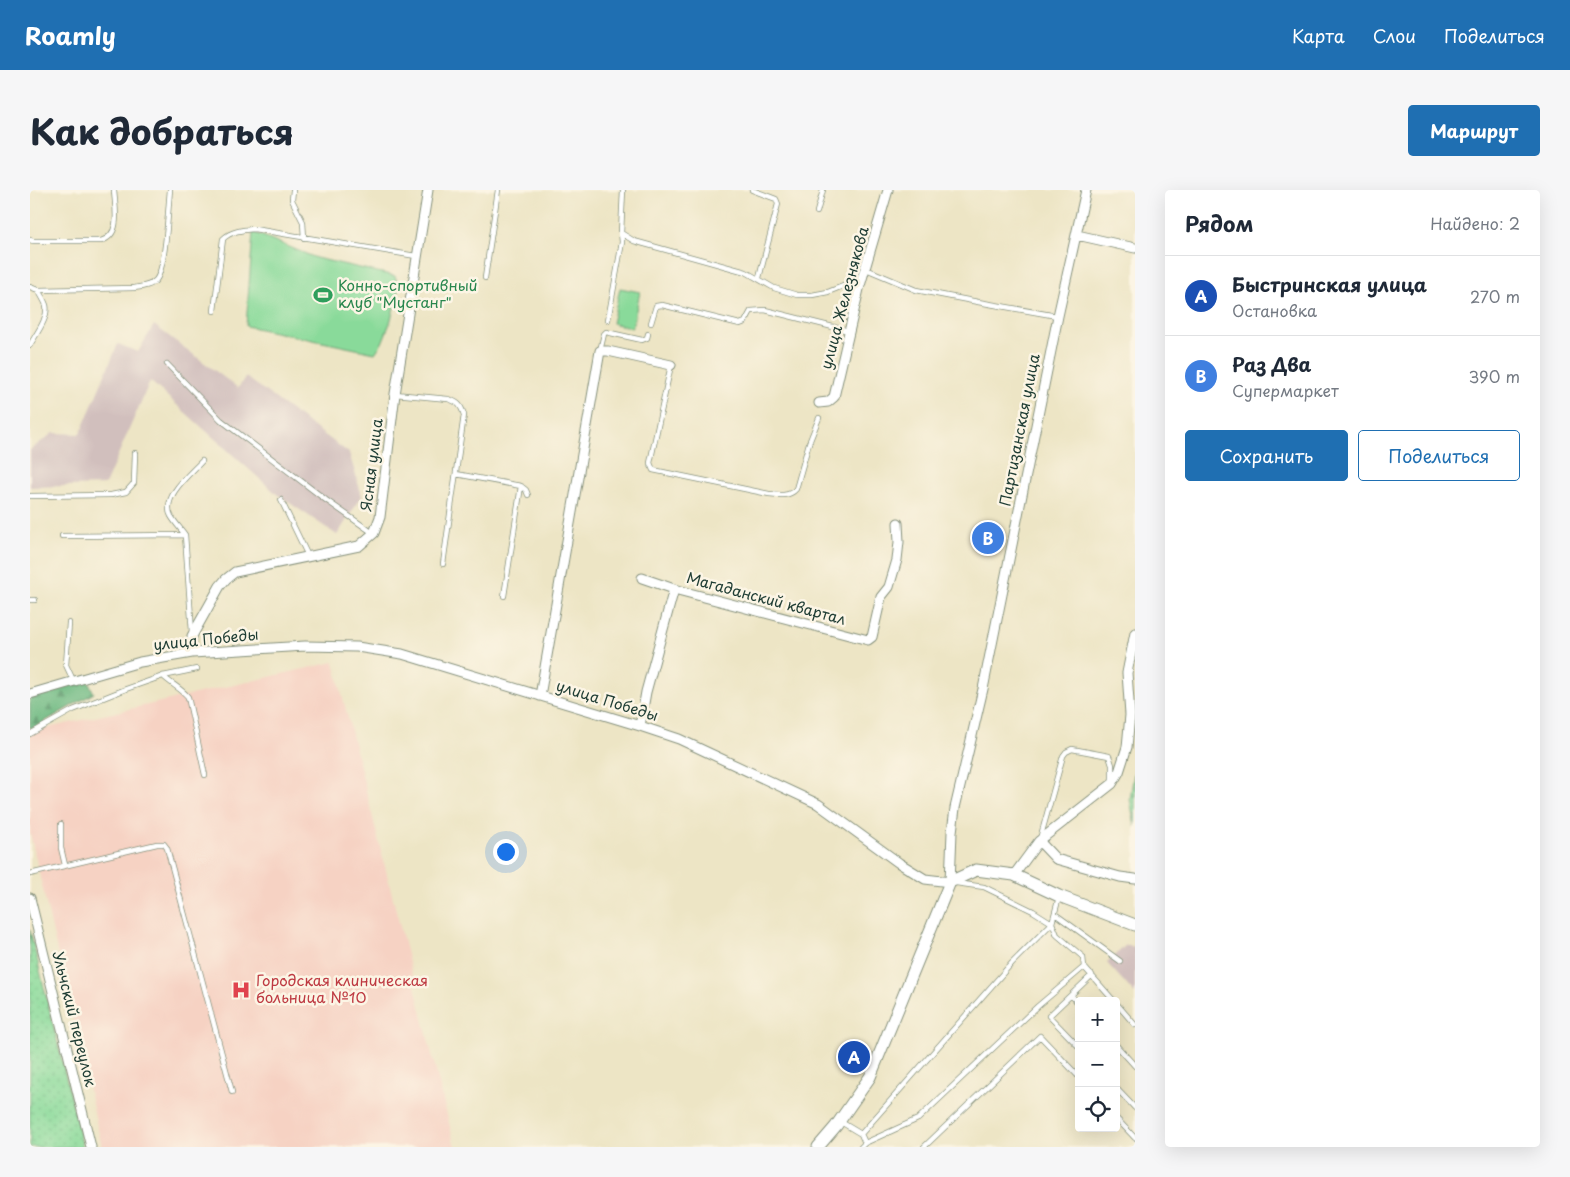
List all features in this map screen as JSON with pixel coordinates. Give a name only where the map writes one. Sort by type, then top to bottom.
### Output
[{"type":"street","name":"Ясная улица","points":[[192,653],[192,636],[220,586],[235,572],[359,546],[374,533],[380,517],[395,394],[428,190]]},
{"type":"street","name":"улица Железнякова","points":[[819,403],[828,402],[834,397],[859,289],[888,190]]},
{"type":"street","name":"Партизанская улица","points":[[950,882],[955,808],[983,689],[1058,316],[1086,190]]},
{"type":"street","points":[[1077,235],[1135,248]]},
{"type":"street","points":[[540,696],[600,351],[608,351],[671,365]]},
{"type":"street","name":"Магаданский квартал","points":[[640,726],[646,692],[674,588],[868,640],[872,637],[881,597],[889,587],[893,574],[899,542],[898,522]]},
{"type":"street","points":[[642,578],[674,588]]},
{"type":"street","points":[[1014,875],[1040,841],[1112,784],[1119,772],[1127,746],[1130,716],[1127,672],[1135,633]]},
{"type":"street","name":"улица Победы","points":[[30,694],[140,662],[192,653],[305,646],[357,647],[402,654],[678,739],[818,804],[899,863],[925,879],[950,882]]},
{"type":"street","points":[[1040,841],[1056,859],[1120,877],[1135,879]]},
{"type":"street","points":[[818,1147],[840,1122],[870,1078],[950,882],[976,870],[1014,875],[1059,896],[1135,925]]},
{"type":"street","name":"Ульчский переулок","points":[[30,898],[91,1147]]},
{"type":"lane","points":[[30,240],[101,241],[108,239],[114,233],[114,190]]},
{"type":"lane","points":[[30,287],[38,290],[134,288],[148,285],[156,280],[162,264],[170,190]]},
{"type":"lane","points":[[293,190],[292,200],[303,222],[304,238]]},
{"type":"lane","points":[[485,278],[498,190]]},
{"type":"lane","points":[[608,320],[622,242],[623,190]]},
{"type":"lane","points":[[752,190],[776,200],[778,204],[759,278]]},
{"type":"lane","points":[[817,212],[823,190]]},
{"type":"lane","points":[[214,311],[223,239],[228,234],[242,230],[254,229],[416,256]]},
{"type":"lane","points":[[621,234],[634,241],[746,272],[774,288],[797,294],[812,295],[828,292],[843,286],[859,289]]},
{"type":"lane","points":[[866,268],[916,290],[1058,316]]},
{"type":"lane","points":[[30,345],[46,314],[46,306],[38,290]]},
{"type":"lane","points":[[651,323],[656,306],[662,305],[740,324],[745,322],[751,311],[765,310],[849,331]]},
{"type":"lane","points":[[600,351],[606,332],[642,340],[647,338],[648,334]]},
{"type":"lane","points":[[167,364],[221,420],[326,500],[374,533]]},
{"type":"lane","points":[[671,365],[650,463],[653,470],[769,494],[792,493],[796,488],[809,443],[819,418]]},
{"type":"lane","points":[[395,394],[448,399],[462,406],[464,415],[443,564]]},
{"type":"lane","points":[[30,496],[111,495],[126,492],[134,483],[136,453]]},
{"type":"lane","points":[[192,636],[186,535],[170,515],[170,499],[174,490],[202,462]]},
{"type":"lane","points":[[456,474],[521,486],[526,490],[528,496]]},
{"type":"lane","points":[[504,596],[521,486]]},
{"type":"lane","points":[[281,500],[308,556]]},
{"type":"lane","points":[[62,536],[186,535]]},
{"type":"lane","points":[[69,623],[66,665],[73,680]]},
{"type":"lane","points":[[30,734],[73,710],[163,676],[197,669]]},
{"type":"lane","points":[[163,676],[173,686],[184,691],[188,697],[205,775]]},
{"type":"lane","points":[[1040,841],[1063,756],[1066,752],[1072,749],[1108,756],[1112,765],[1112,784]]},
{"type":"lane","points":[[61,824],[61,848],[65,866]]},
{"type":"lane","points":[[30,874],[157,844],[164,844],[167,848],[232,1092]]},
{"type":"lane","points":[[950,882],[984,887],[1033,911],[1052,923],[1057,935],[1082,957],[1084,967],[1111,997]]},
{"type":"lane","points":[[862,1134],[1012,963],[1052,923],[1059,896]]},
{"type":"lane","points":[[1055,914],[1120,960]]},
{"type":"lane","points":[[861,1147],[865,1143],[918,1119],[1038,1006],[1084,967]]},
{"type":"lane","points":[[1075,1043],[1049,1016],[1092,975]]},
{"type":"lane","points":[[1071,995],[1075,1000]]},
{"type":"lane","points":[[1120,1008],[1135,1025]]},
{"type":"lane","points":[[924,1147],[1040,1036],[1075,1073]]},
{"type":"lane","points":[[1120,1049],[1135,1066]]},
{"type":"lane","points":[[1120,1092],[1135,1108]]},
{"type":"lane","points":[[840,1122],[862,1134],[865,1143]]},
{"type":"lane","points":[[1120,1122],[1135,1138]]},
{"type":"shaded area","points":[[154,325],[238,388],[246,377],[349,453],[362,496],[337,535],[278,495],[150,381],[105,485],[30,487],[30,450],[53,433],[80,434],[118,344],[138,352]]},
{"type":"shaded area","name":"Городская клиническая больница №10","points":[[334,662],[455,1147],[102,1147],[30,833],[30,732]]},
{"type":"shaded area","points":[[1126,945],[1135,947],[1135,994],[1107,963]]},
{"type":"green space","name":"Конно-спортивный клуб \"Мустанг\"","points":[[253,232],[316,258],[395,276],[399,288],[390,323],[382,343],[375,353],[246,326]]},
{"type":"green space","points":[[620,288],[640,292],[632,328],[612,323]]},
{"type":"green space","points":[[86,677],[94,693],[37,726],[30,728],[30,697]]},
{"type":"green space","points":[[1135,767],[1135,826],[1130,799]]},
{"type":"green space","points":[[30,930],[83,1147],[30,1147]]},
{"type":"place","name":"Конно-спортивный клуб \"Мустанг\"","points":[[323,295]]},
{"type":"place","name":"Раз Два","points":[[988,538]]},
{"type":"place","name":"Городская клиническая больница №10","points":[[241,990]]},
{"type":"place","name":"Быстринская улица","points":[[854,1057]]}]
